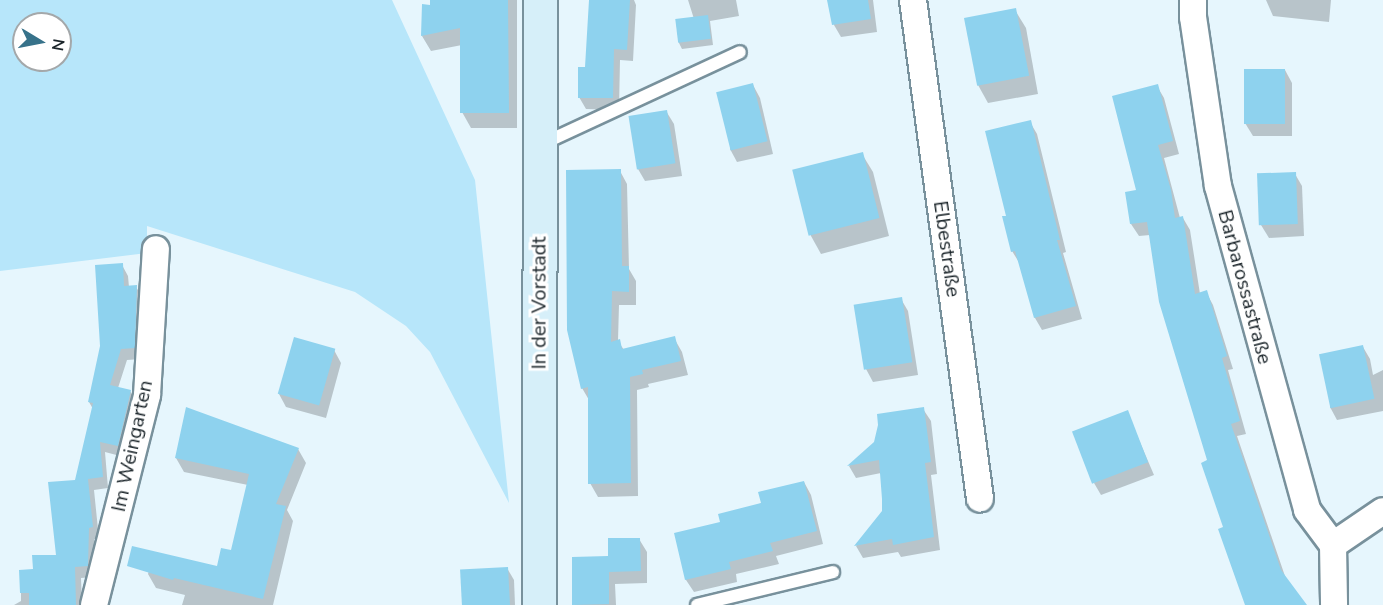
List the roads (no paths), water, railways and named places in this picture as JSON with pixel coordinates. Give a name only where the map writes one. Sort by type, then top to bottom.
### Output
[{"type":"street","name":"In der Vorstadt","points":[[539,605],[540,0]]},
{"type":"street","name":"Elbestraße","points":[[913,0],[980,499]]},
{"type":"street","name":"Barbarossastraße","points":[[1193,8],[1218,186],[1307,510],[1333,545]]},
{"type":"street","name":"Im Weingarten","points":[[94,605],[147,395],[156,249]]},
{"type":"street","points":[[1334,605],[1333,545],[1383,511]]},
{"type":"lane","points":[[540,145],[740,52]]},
{"type":"lane","points":[[698,605],[833,572]]}]
